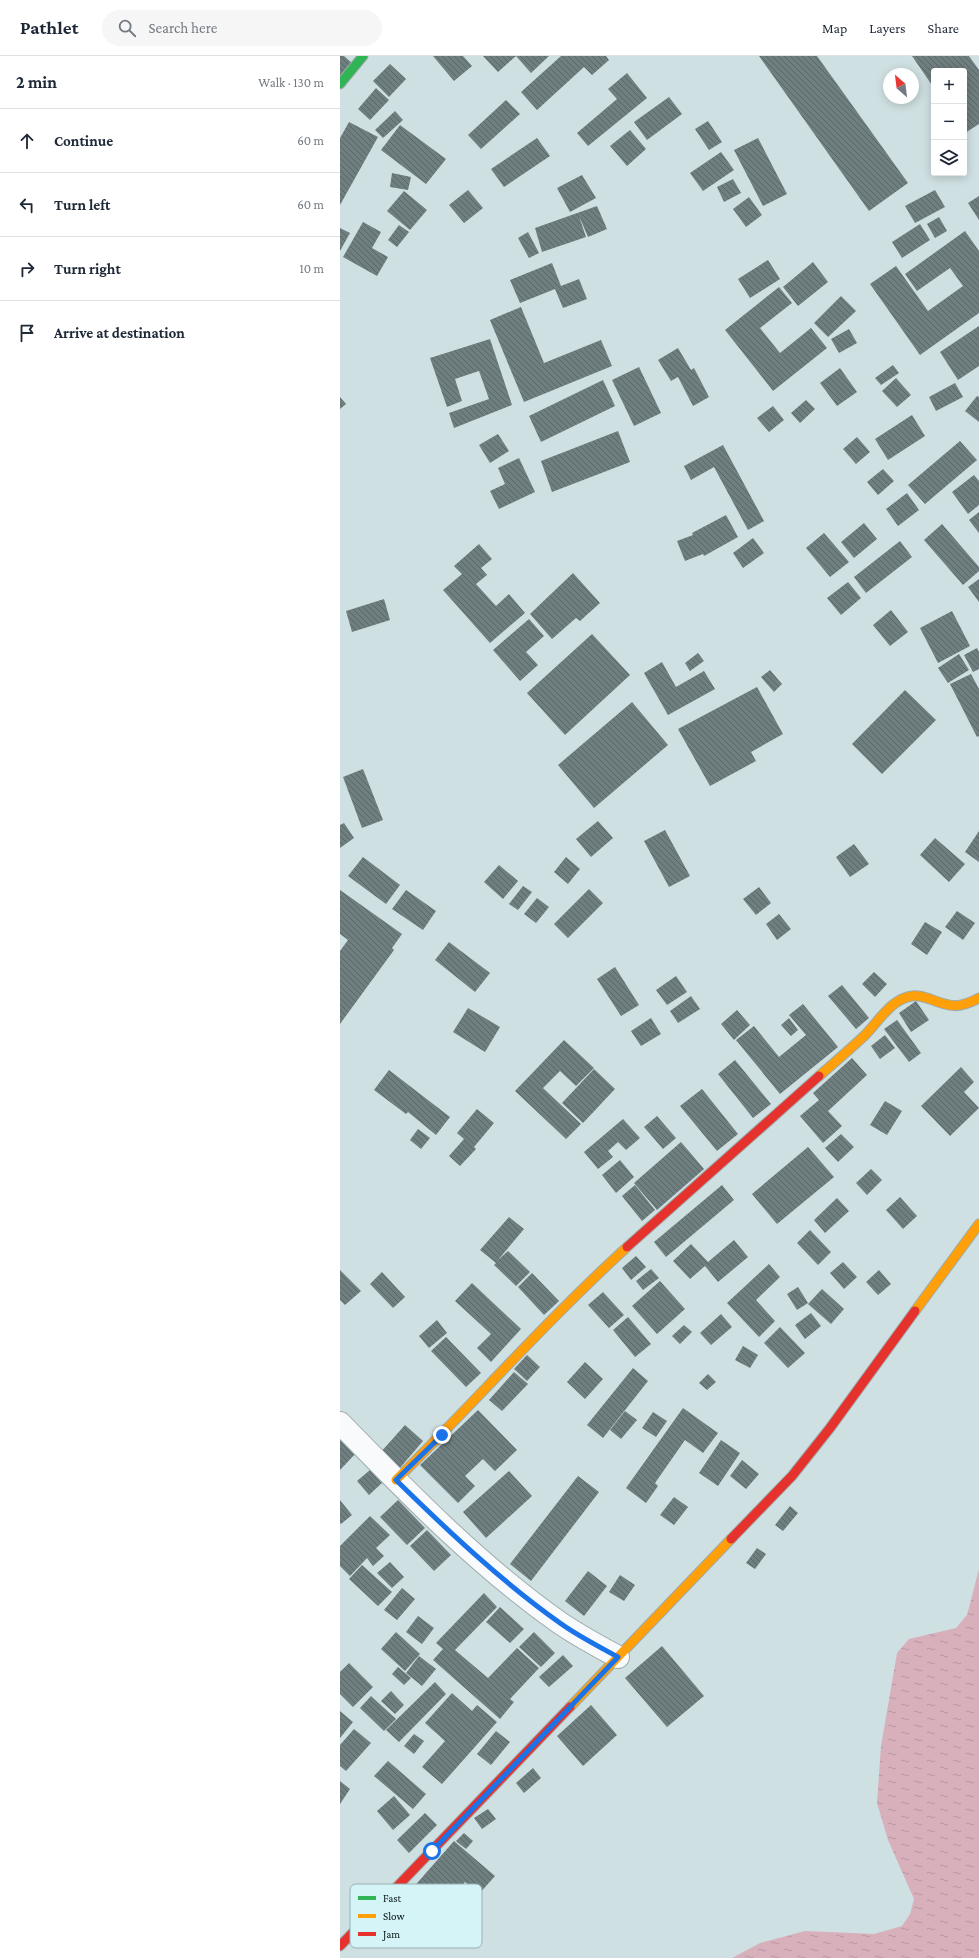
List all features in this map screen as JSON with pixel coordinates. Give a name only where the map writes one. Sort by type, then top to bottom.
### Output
[{"type":"street","points":[[340,84],[363,56]]},
{"type":"street","points":[[396,1480],[442,1435],[525,1346],[577,1294],[627,1247],[863,1037],[896,1003],[906,996],[916,996],[951,1007],[972,1003],[979,998]]},
{"type":"street","points":[[400,1884],[792,1476],[830,1428],[979,1224]]},
{"type":"street","points":[[340,1423],[396,1480],[486,1565],[560,1623],[618,1657]]},
{"type":"street","points":[[340,1946],[350,1936]]},
{"type":"water","points":[[979,1569],[979,1958],[732,1958],[760,1943],[805,1931],[874,1934],[902,1926],[910,1914],[914,1899],[888,1840],[877,1803],[881,1746],[897,1653],[909,1639],[956,1628],[967,1615]]},
{"type":"building","points":[[340,56],[344,56],[353,64],[340,77]]},
{"type":"building","points":[[433,56],[463,56],[472,66],[454,81]]},
{"type":"building","points":[[483,56],[516,56],[498,72]]},
{"type":"building","points":[[516,56],[549,56],[531,73]]},
{"type":"building","points":[[561,56],[606,56],[609,60],[592,75],[584,67],[537,110],[521,92]]},
{"type":"building","points":[[759,56],[817,56],[908,183],[869,211]]},
{"type":"building","points":[[912,56],[969,56],[979,70],[979,124],[967,132],[967,68],[931,68],[931,84]]},
{"type":"building","points":[[390,64],[406,79],[389,97],[373,81]]},
{"type":"building","points":[[627,73],[647,98],[588,146],[577,133],[617,99],[608,89]]},
{"type":"building","points":[[376,88],[389,100],[370,120],[358,109]]},
{"type":"building","points":[[669,97],[682,114],[647,140],[634,122]]},
{"type":"building","points":[[506,100],[520,114],[481,149],[468,135]]},
{"type":"building","points":[[395,111],[403,120],[383,138],[375,130]]},
{"type":"building","points":[[708,121],[722,142],[709,150],[695,129]]},
{"type":"building","points":[[349,122],[378,137],[340,205],[340,138]]},
{"type":"building","points":[[400,125],[446,159],[426,184],[381,150]]},
{"type":"building","points":[[630,130],[646,149],[627,166],[610,146]]},
{"type":"building","points":[[537,138],[550,156],[504,187],[491,169]]},
{"type":"building","points":[[758,138],[787,194],[763,206],[734,150]]},
{"type":"building","points":[[721,152],[734,170],[703,191],[690,173]]},
{"type":"building","points":[[392,173],[411,177],[408,190],[390,187]]},
{"type":"building","points":[[582,175],[596,198],[570,212],[557,188]]},
{"type":"building","points":[[733,179],[741,193],[724,202],[717,187]]},
{"type":"building","points":[[468,190],[483,208],[464,223],[449,205]]},
{"type":"building","points":[[935,190],[945,207],[915,223],[905,206]]},
{"type":"building","points":[[404,191],[427,210],[410,230],[387,211]]},
{"type":"building","points":[[979,196],[979,220],[968,203]]},
{"type":"building","points":[[749,197],[762,215],[746,227],[733,209]]},
{"type":"building","points":[[597,206],[607,229],[588,237],[579,216],[586,237],[542,252],[535,228]]},
{"type":"building","points":[[939,217],[947,231],[935,238],[927,224]]},
{"type":"building","points":[[363,222],[381,232],[372,248],[388,257],[377,276],[343,257]]},
{"type":"building","points":[[920,224],[930,240],[902,258],[892,242]]},
{"type":"building","points":[[399,225],[409,232],[397,247],[388,240]]},
{"type":"building","points":[[340,228],[350,233],[340,251]]},
{"type":"building","points":[[965,231],[979,251],[979,313],[920,355],[870,284],[896,266],[928,311],[963,286],[950,268],[917,291],[905,274]]},
{"type":"building","points":[[528,232],[539,253],[529,258],[518,238]]},
{"type":"building","points":[[768,260],[780,279],[750,298],[738,279]]},
{"type":"building","points":[[813,262],[828,282],[798,306],[783,287]]},
{"type":"building","points":[[552,263],[561,286],[579,279],[587,299],[563,308],[555,289],[520,303],[510,280]]},
{"type":"building","points":[[779,287],[792,303],[760,328],[780,353],[811,328],[827,348],[773,391],[725,330]]},
{"type":"building","points":[[841,296],[856,311],[828,337],[814,323]]},
{"type":"building","points":[[521,307],[544,363],[601,340],[612,366],[524,402],[490,320]]},
{"type":"building","points":[[979,326],[979,366],[958,380],[940,352]]},
{"type":"building","points":[[849,329],[857,343],[839,353],[831,339]]},
{"type":"building","points":[[490,339],[512,405],[454,428],[449,413],[489,399],[479,371],[455,379],[462,401],[447,407],[430,358]]},
{"type":"building","points":[[678,348],[691,370],[694,368],[709,397],[693,406],[678,377],[671,381],[658,360]]},
{"type":"building","points":[[893,365],[899,373],[881,385],[875,378]]},
{"type":"building","points":[[639,367],[661,413],[634,426],[612,380]]},
{"type":"building","points":[[840,368],[857,392],[837,406],[820,383]]},
{"type":"building","points":[[896,378],[911,395],[897,407],[882,391]]},
{"type":"building","points":[[603,380],[615,406],[541,442],[529,416]]},
{"type":"building","points":[[955,383],[963,397],[936,411],[929,397]]},
{"type":"building","points":[[977,396],[979,397],[979,422],[965,411]]},
{"type":"building","points":[[340,397],[346,404],[340,409]]},
{"type":"building","points":[[806,400],[815,409],[800,423],[791,413]]},
{"type":"building","points":[[773,406],[784,420],[769,432],[757,418]]},
{"type":"building","points":[[912,415],[925,436],[888,460],[875,439]]},
{"type":"building","points":[[618,431],[630,462],[552,492],[541,461]]},
{"type":"building","points":[[498,434],[509,451],[490,463],[479,445]]},
{"type":"building","points":[[857,437],[870,452],[856,464],[843,449]]},
{"type":"building","points":[[960,441],[977,460],[925,504],[908,485]]},
{"type":"building","points":[[723,445],[764,521],[748,530],[714,467],[691,480],[684,466]]},
{"type":"building","points":[[519,458],[535,492],[499,509],[490,491],[505,484],[498,468]]},
{"type":"building","points":[[883,469],[894,481],[878,495],[867,482]]},
{"type":"building","points":[[974,475],[979,481],[979,505],[968,514],[952,492]]},
{"type":"building","points":[[907,493],[919,510],[898,526],[886,509]]},
{"type":"building","points":[[979,512],[979,533],[969,520]]},
{"type":"building","points":[[726,515],[738,537],[704,556],[703,554],[685,561],[677,541],[693,535],[692,533]]},
{"type":"building","points":[[864,523],[877,539],[854,558],[841,542]]},
{"type":"building","points":[[942,524],[979,567],[979,571],[963,585],[924,540]]},
{"type":"building","points":[[824,533],[849,562],[830,577],[806,548]]},
{"type":"building","points":[[753,538],[764,553],[743,568],[733,553]]},
{"type":"building","points":[[900,541],[912,557],[866,593],[854,577]]},
{"type":"building","points":[[479,544],[492,559],[481,568],[487,575],[476,584],[496,606],[509,594],[525,613],[490,643],[443,590],[462,574],[454,566]]},
{"type":"building","points":[[573,573],[600,603],[580,621],[576,618],[552,639],[530,614]]},
{"type":"building","points":[[979,579],[979,602],[968,587]]},
{"type":"building","points":[[848,582],[861,598],[841,615],[827,598]]},
{"type":"building","points":[[384,599],[390,620],[352,632],[346,611]]},
{"type":"building","points":[[891,610],[908,632],[890,646],[873,625]]},
{"type":"building","points":[[952,611],[970,646],[938,663],[920,628]]},
{"type":"building","points":[[529,619],[544,636],[526,652],[538,665],[520,681],[493,650]]},
{"type":"building","points":[[592,634],[630,675],[565,735],[527,693]]},
{"type":"building","points":[[977,648],[979,652],[979,669],[973,672],[964,655]]},
{"type":"building","points":[[698,653],[704,661],[690,671],[685,663]]},
{"type":"building","points":[[959,654],[969,670],[948,683],[938,668]]},
{"type":"building","points":[[662,662],[676,687],[704,671],[715,689],[668,715],[644,673]]},
{"type":"building","points":[[770,670],[782,684],[774,692],[761,677]]},
{"type":"building","points":[[971,674],[979,689],[979,736],[977,737],[950,684]]},
{"type":"building","points":[[757,687],[783,734],[751,752],[756,761],[710,786],[678,729]]},
{"type":"building","points":[[905,690],[936,720],[882,774],[852,744]]},
{"type":"building","points":[[632,702],[668,745],[594,808],[558,765]]},
{"type":"building","points":[[363,769],[383,820],[362,828],[343,777]]},
{"type":"building","points":[[598,821],[613,838],[591,857],[576,839]]},
{"type":"building","points":[[344,823],[354,838],[340,848],[340,825]]},
{"type":"building","points":[[665,830],[690,876],[669,887],[644,841]]},
{"type":"building","points":[[979,831],[979,862],[965,852]]},
{"type":"building","points":[[935,838],[965,864],[949,882],[920,855]]},
{"type":"building","points":[[854,844],[869,864],[850,877],[836,857]]},
{"type":"building","points":[[363,857],[400,885],[386,904],[348,876]]},
{"type":"building","points":[[566,857],[580,869],[568,884],[554,872]]},
{"type":"building","points":[[499,865],[518,881],[503,899],[484,882]]},
{"type":"building","points":[[523,886],[532,892],[518,910],[509,904]]},
{"type":"building","points":[[759,887],[771,903],[756,915],[743,899]]},
{"type":"building","points":[[589,889],[603,903],[568,938],[554,924]]},
{"type":"building","points":[[340,890],[402,934],[392,948],[394,950],[340,1024],[340,951],[348,940],[340,934]]},
{"type":"building","points":[[406,890],[436,911],[423,930],[392,909]]},
{"type":"building","points":[[537,898],[549,907],[536,923],[524,914]]},
{"type":"building","points":[[957,911],[975,923],[963,940],[945,927]]},
{"type":"building","points":[[779,914],[791,929],[777,940],[766,924]]},
{"type":"building","points":[[925,922],[942,932],[927,955],[911,944]]},
{"type":"building","points":[[449,942],[490,973],[475,992],[435,960]]},
{"type":"building","points":[[615,967],[639,1005],[621,1016],[597,979]]},
{"type":"building","points":[[874,972],[887,984],[875,997],[862,984]]},
{"type":"building","points":[[676,976],[687,992],[667,1005],[656,990]]},
{"type":"building","points":[[842,985],[869,1018],[856,1029],[828,996]]},
{"type":"building","points":[[691,996],[700,1009],[678,1023],[670,1011]]},
{"type":"building","points":[[916,1001],[929,1020],[911,1032],[899,1013]]},
{"type":"building","points":[[803,1004],[838,1047],[780,1094],[736,1040],[754,1026],[779,1057],[806,1035],[789,1015]]},
{"type":"building","points":[[468,1008],[500,1027],[485,1052],[453,1032]]},
{"type":"building","points":[[737,1010],[750,1025],[734,1040],[721,1024]]},
{"type":"building","points":[[651,1018],[661,1034],[641,1046],[631,1031]]},
{"type":"building","points":[[789,1018],[798,1030],[791,1036],[781,1025]]},
{"type":"building","points":[[897,1020],[921,1053],[909,1062],[884,1029]]},
{"type":"building","points":[[885,1035],[895,1048],[880,1059],[871,1046]]},
{"type":"building","points":[[564,1040],[594,1068],[576,1086],[560,1071],[543,1088],[581,1124],[566,1139],[515,1091]]},
{"type":"building","points":[[852,1058],[867,1075],[828,1111],[842,1126],[823,1143],[800,1116],[819,1100],[813,1093]]},
{"type":"building","points":[[735,1060],[771,1104],[753,1118],[718,1074]]},
{"type":"building","points":[[961,1067],[974,1082],[964,1092],[979,1108],[950,1136],[921,1106]]},
{"type":"building","points":[[594,1069],[615,1089],[583,1123],[562,1103]]},
{"type":"building","points":[[389,1070],[450,1117],[436,1135],[408,1112],[406,1114],[374,1090]]},
{"type":"building","points":[[702,1089],[738,1134],[717,1151],[680,1106]]},
{"type":"building","points":[[885,1101],[902,1111],[887,1135],[870,1125]]},
{"type":"building","points":[[477,1109],[494,1123],[474,1147],[476,1149],[460,1166],[449,1156],[464,1139],[457,1133]]},
{"type":"building","points":[[657,1116],[676,1138],[663,1149],[644,1127]]},
{"type":"building","points":[[623,1119],[640,1138],[626,1150],[618,1142],[608,1151],[613,1157],[598,1169],[584,1152]]},
{"type":"building","points":[[418,1129],[430,1138],[421,1149],[410,1140]]},
{"type":"building","points":[[841,1134],[854,1147],[838,1162],[825,1148]]},
{"type":"building","points":[[681,1142],[704,1169],[657,1210],[634,1183]]},
{"type":"building","points":[[808,1147],[834,1177],[777,1224],[752,1194]]},
{"type":"building","points":[[620,1160],[634,1177],[616,1193],[602,1175]]},
{"type":"building","points":[[871,1169],[882,1180],[867,1195],[856,1183]]},
{"type":"building","points":[[635,1185],[655,1210],[642,1221],[622,1196]]},
{"type":"building","points":[[722,1185],[734,1200],[666,1257],[654,1242]]},
{"type":"building","points":[[900,1197],[917,1216],[903,1229],[886,1210]]},
{"type":"building","points":[[837,1198],[849,1211],[825,1233],[814,1220]]},
{"type":"building","points":[[509,1217],[524,1229],[498,1260],[508,1251],[530,1272],[516,1286],[494,1265],[496,1263],[480,1250]]},
{"type":"building","points":[[810,1230],[831,1252],[818,1265],[797,1243]]},
{"type":"building","points":[[734,1240],[748,1257],[718,1282],[705,1266],[690,1279],[673,1261],[691,1244],[708,1262]]},
{"type":"building","points":[[636,1256],[646,1267],[631,1280],[622,1268]]},
{"type":"building","points":[[843,1262],[857,1277],[844,1289],[830,1273]]},
{"type":"building","points":[[769,1264],[780,1277],[756,1300],[775,1321],[759,1337],[727,1303]]},
{"type":"building","points":[[651,1269],[659,1278],[643,1290],[636,1281]]},
{"type":"building","points":[[340,1270],[361,1291],[345,1305],[340,1300]]},
{"type":"building","points":[[879,1270],[891,1284],[878,1295],[866,1282]]},
{"type":"building","points":[[382,1272],[405,1297],[393,1308],[370,1284]]},
{"type":"building","points":[[532,1273],[559,1301],[544,1315],[518,1287]]},
{"type":"building","points":[[660,1281],[685,1309],[657,1334],[632,1306]]},
{"type":"building","points":[[472,1283],[521,1329],[491,1362],[477,1348],[491,1334],[455,1301]]},
{"type":"building","points":[[798,1287],[808,1303],[797,1310],[787,1294]]},
{"type":"building","points":[[822,1289],[844,1309],[831,1324],[808,1304]]},
{"type":"building","points":[[603,1292],[624,1315],[609,1328],[588,1305]]},
{"type":"building","points":[[811,1313],[821,1326],[805,1339],[795,1325]]},
{"type":"building","points":[[721,1314],[732,1327],[711,1345],[700,1333]]},
{"type":"building","points":[[628,1317],[651,1344],[635,1357],[613,1330]]},
{"type":"building","points":[[437,1320],[447,1333],[429,1348],[419,1336]]},
{"type":"building","points":[[684,1325],[692,1332],[680,1344],[672,1336]]},
{"type":"building","points":[[780,1327],[805,1353],[788,1368],[764,1343]]},
{"type":"building","points":[[446,1337],[481,1373],[466,1387],[431,1351]]},
{"type":"building","points":[[743,1346],[758,1355],[750,1368],[735,1360]]},
{"type":"building","points":[[527,1355],[540,1367],[527,1381],[514,1369]]},
{"type":"building","points":[[585,1362],[603,1379],[585,1399],[567,1382]]},
{"type":"building","points":[[633,1368],[648,1381],[603,1438],[587,1425]]},
{"type":"building","points":[[514,1372],[528,1384],[502,1411],[489,1400]]},
{"type":"building","points":[[708,1374],[716,1382],[707,1390],[699,1383]]},
{"type":"building","points":[[683,1408],[718,1433],[703,1453],[685,1440],[655,1483],[658,1486],[646,1503],[626,1488]]},
{"type":"building","points":[[478,1410],[517,1450],[495,1471],[483,1459],[465,1476],[475,1486],[458,1503],[420,1465]]},
{"type":"building","points":[[625,1411],[637,1420],[621,1439],[610,1430]]},
{"type":"building","points":[[653,1412],[667,1421],[656,1437],[642,1428]]},
{"type":"building","points":[[405,1425],[423,1441],[399,1469],[380,1453]]},
{"type":"building","points":[[340,1436],[357,1452],[340,1470]]},
{"type":"building","points":[[721,1440],[740,1453],[718,1486],[699,1473]]},
{"type":"building","points":[[742,1460],[759,1474],[746,1489],[730,1476]]},
{"type":"building","points":[[370,1470],[382,1483],[369,1495],[357,1481]]},
{"type":"building","points":[[509,1471],[532,1496],[486,1538],[463,1512]]},
{"type":"building","points":[[578,1476],[599,1492],[531,1581],[510,1564]]},
{"type":"building","points":[[674,1497],[688,1507],[674,1525],[660,1515]]},
{"type":"building","points":[[340,1500],[352,1515],[341,1524],[340,1523]]},
{"type":"building","points":[[398,1500],[425,1528],[407,1545],[380,1517]]},
{"type":"building","points":[[790,1506],[798,1513],[783,1531],[775,1525]]},
{"type":"building","points":[[370,1516],[390,1535],[376,1548],[384,1556],[373,1566],[367,1558],[350,1576],[340,1566],[340,1546]]},
{"type":"building","points":[[427,1530],[451,1555],[434,1571],[410,1546]]},
{"type":"building","points":[[757,1548],[766,1554],[755,1569],[746,1563]]},
{"type":"building","points":[[390,1562],[404,1577],[392,1588],[377,1573]]},
{"type":"building","points":[[362,1565],[392,1592],[378,1606],[349,1579]]},
{"type":"building","points":[[588,1571],[607,1586],[584,1616],[565,1601]]},
{"type":"building","points":[[620,1575],[635,1585],[624,1601],[609,1592]]},
{"type":"building","points":[[402,1588],[415,1599],[397,1620],[384,1610]]},
{"type":"building","points":[[484,1593],[497,1607],[455,1650],[488,1678],[517,1648],[539,1668],[510,1699],[514,1702],[500,1719],[433,1660],[443,1649],[436,1643]]},
{"type":"building","points":[[500,1607],[524,1629],[510,1643],[486,1622]]},
{"type":"building","points":[[418,1616],[434,1628],[422,1644],[406,1632]]},
{"type":"building","points":[[396,1632],[420,1654],[405,1671],[381,1649]]},
{"type":"building","points":[[534,1632],[555,1653],[541,1667],[519,1647]]},
{"type":"building","points":[[662,1646],[704,1696],[667,1727],[625,1678]]},
{"type":"building","points":[[563,1655],[573,1666],[549,1687],[539,1677]]},
{"type":"building","points":[[419,1656],[436,1669],[422,1686],[406,1673]]},
{"type":"building","points":[[349,1663],[373,1687],[353,1707],[340,1694],[340,1672]]},
{"type":"building","points":[[398,1667],[411,1678],[404,1685],[392,1674]]},
{"type":"building","points":[[435,1682],[446,1694],[399,1742],[386,1730]]},
{"type":"building","points":[[391,1691],[404,1705],[395,1714],[381,1701]]},
{"type":"building","points":[[452,1693],[472,1711],[477,1705],[497,1722],[442,1784],[422,1767],[445,1741],[425,1723]]},
{"type":"building","points":[[371,1696],[396,1719],[384,1731],[360,1708]]},
{"type":"building","points":[[591,1705],[617,1735],[583,1766],[557,1736]]},
{"type":"building","points":[[340,1711],[353,1722],[340,1738]]},
{"type":"building","points":[[354,1729],[371,1743],[346,1771],[340,1766],[340,1745]]},
{"type":"building","points":[[496,1731],[510,1742],[491,1765],[477,1754]]},
{"type":"building","points":[[414,1734],[424,1741],[414,1754],[404,1746]]},
{"type":"building","points":[[388,1761],[426,1794],[413,1809],[374,1776]]},
{"type":"building","points":[[533,1768],[541,1778],[524,1793],[516,1783]]},
{"type":"building","points":[[340,1781],[350,1789],[340,1804]]},
{"type":"building","points":[[394,1796],[410,1815],[393,1830],[377,1811]]},
{"type":"building","points":[[488,1809],[496,1819],[482,1829],[474,1818]]},
{"type":"building","points":[[425,1813],[437,1825],[409,1853],[397,1840]]},
{"type":"building","points":[[464,1833],[473,1841],[466,1849],[456,1841]]},
{"type":"building","points":[[454,1841],[495,1876],[482,1891],[482,1884],[467,1884],[465,1882],[463,1884],[416,1884]]},
{"type":"traffic: fast","points":[[340,84],[363,56]]},
{"type":"traffic: slow","points":[[819,1076],[863,1037],[885,1012],[904,998],[919,996],[954,1006],[966,1004],[979,998]]},
{"type":"traffic: slow","points":[[915,1311],[979,1224]]},
{"type":"traffic: slow","points":[[396,1480],[539,1333],[627,1247]]},
{"type":"traffic: slow","points":[[570,1707],[731,1539]]},
{"type":"traffic: jam","points":[[627,1247],[819,1076]]},
{"type":"traffic: jam","points":[[731,1539],[792,1476],[830,1428],[915,1311]]},
{"type":"traffic: jam","points":[[400,1884],[570,1707]]},
{"type":"traffic: jam","points":[[340,1946],[350,1936]]},
{"type":"route","points":[[432,1851],[618,1657],[560,1623],[524,1596],[486,1565],[396,1480],[442,1435]]}]
